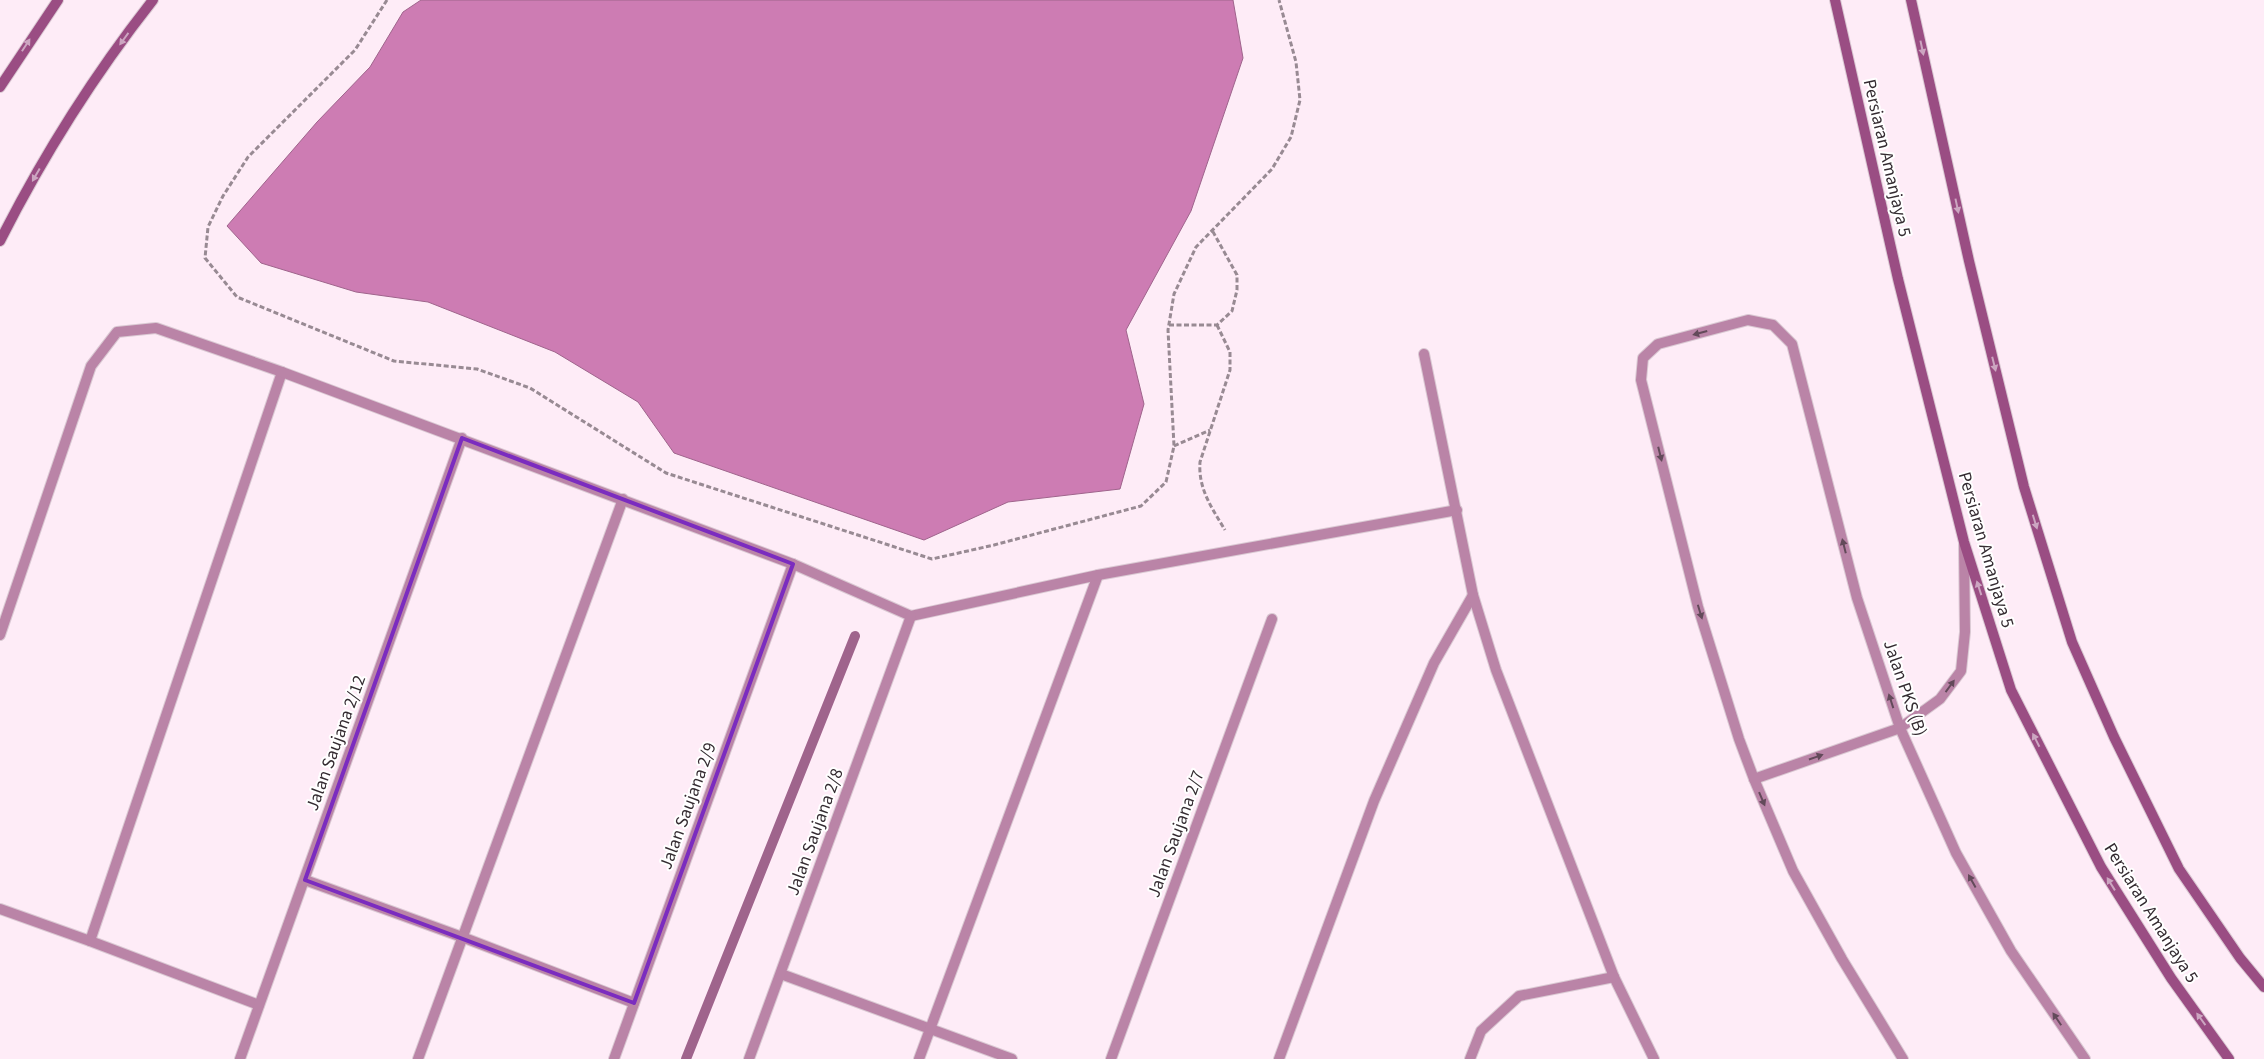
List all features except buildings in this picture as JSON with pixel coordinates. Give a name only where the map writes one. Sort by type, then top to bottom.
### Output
[{"type":"main road","points":[[0,87],[58,0]]},
{"type":"main road","points":[[0,242],[30,184],[78,105],[153,0]]},
{"type":"main road","name":"Persiaran Amanjaya 5","points":[[1835,0],[1898,279],[1964,542],[2011,690],[2101,867],[2171,978],[2229,1059]]},
{"type":"main road","points":[[1911,0],[1969,261],[2024,487],[2072,642],[2114,737],[2179,869],[2240,958],[2264,987]]},
{"type":"street","name":"Jalan PKS (B)","points":[[1754,779],[1739,739],[1698,607],[1641,380],[1643,358],[1658,344],[1748,320],[1773,325],[1792,344],[1857,598],[1900,728],[1965,869],[2011,951],[2085,1059]]},
{"type":"street","points":[[0,635],[91,366],[117,332],[156,328],[282,372],[624,499],[793,564],[911,616],[1098,575],[1457,510]]},
{"type":"street","points":[[1424,354],[1473,595],[1496,670],[1614,977],[1654,1058]]},
{"type":"street","points":[[90,941],[282,372]]},
{"type":"street","name":"Jalan Saujana 2/12","points":[[240,1059],[462,438]]},
{"type":"street","points":[[418,1059],[624,499]]},
{"type":"street","points":[[1903,1059],[1842,959],[1793,871],[1754,779],[1900,728],[1940,699],[1961,671],[1965,632],[1964,542]]},
{"type":"street","name":"Jalan Saujana 2/9","points":[[614,1059],[793,564]]},
{"type":"street","points":[[919,1059],[1098,575]]},
{"type":"street","points":[[1279,1059],[1374,801],[1434,663],[1473,595]]},
{"type":"street","name":"Jalan Saujana 2/8","points":[[749,1059],[911,616]]},
{"type":"street","name":"Jalan Saujana 2/7","points":[[1111,1059],[1272,619]]},
{"type":"street","points":[[305,880],[462,937],[634,1004]]},
{"type":"street","points":[[0,909],[260,1005]]},
{"type":"street","points":[[781,974],[1012,1059]]},
{"type":"street","points":[[1470,1059],[1481,1031],[1519,996],[1614,977]]},
{"type":"path","points":[[387,0],[356,50],[248,157],[208,226],[205,258],[237,297],[394,361],[476,369],[530,388],[666,473],[932,559],[994,545],[1141,506],[1166,482],[1174,446],[1169,325],[1174,294],[1196,247],[1272,169],[1292,137],[1300,100],[1296,62],[1279,0]]},
{"type":"path","points":[[1169,325],[1217,326],[1232,311],[1238,275],[1212,230]]},
{"type":"path","points":[[1217,326],[1230,352],[1230,370],[1200,462],[1199,477],[1204,494],[1236,550]]},
{"type":"path","points":[[1174,446],[1210,430]]},
{"type":"highlighted area","points":[[462,438],[793,564],[634,1003],[305,880]]},
{"type":"shaded area","points":[[421,0],[1233,0],[1243,58],[1191,211],[1126,330],[1144,404],[1120,489],[1008,502],[924,540],[674,453],[638,402],[555,352],[428,302],[356,292],[261,263],[227,226],[317,122],[370,67],[403,12]]},
{"type":"waterway","points":[[686,1059],[855,636]]}]
